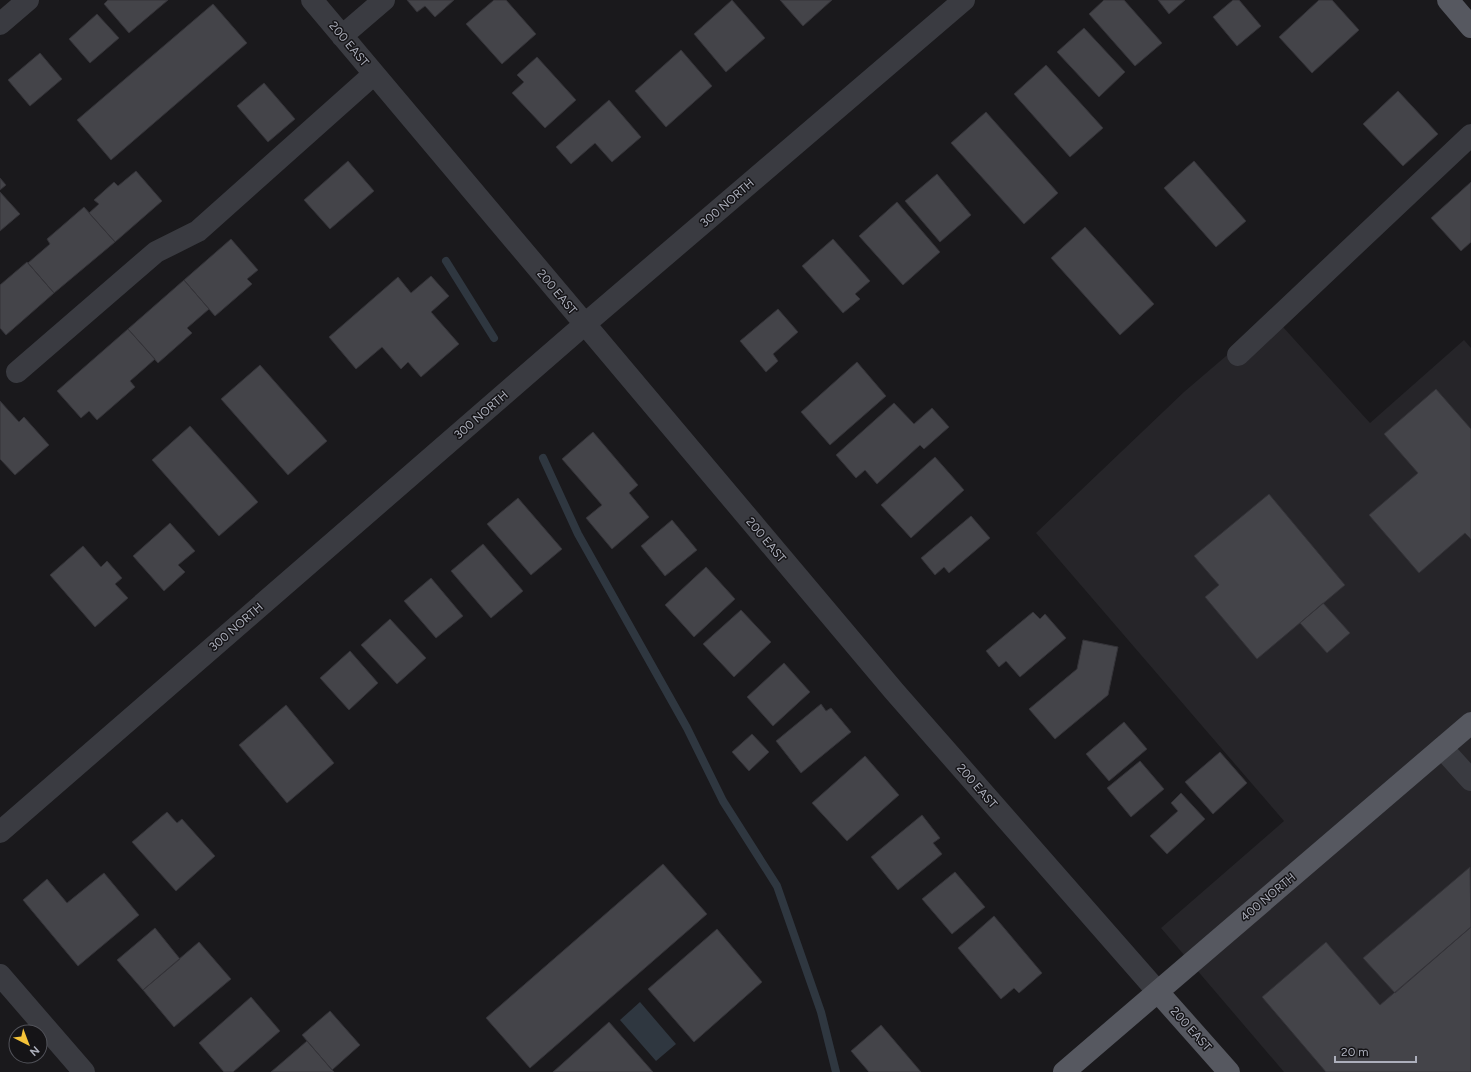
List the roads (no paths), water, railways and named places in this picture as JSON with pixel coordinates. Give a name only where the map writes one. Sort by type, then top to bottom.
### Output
[{"type":"main road","points":[[1448,0],[1471,27]]},
{"type":"main road","name":"400 NORTH","points":[[1064,1072],[1471,723]]},
{"type":"main road","name":"200 EAST","points":[[1158,992],[1229,1072]]},
{"type":"street","points":[[0,24],[28,0]]},
{"type":"street","name":"200 EAST","points":[[312,0],[894,691],[1158,992]]},
{"type":"street","points":[[342,36],[384,0]]},
{"type":"street","name":"300 NORTH","points":[[0,832],[585,324],[964,0]]},
{"type":"street","points":[[16,372],[156,252],[198,231],[374,74]]},
{"type":"street","points":[[1238,355],[1471,135]]},
{"type":"street","points":[[1442,748],[1471,780]]},
{"type":"street","points":[[0,975],[84,1072]]},
{"type":"waterway","points":[[446,261],[494,338]]},
{"type":"waterway","points":[[543,458],[578,534],[687,728],[723,801],[777,886],[821,1012],[836,1072]]}]
